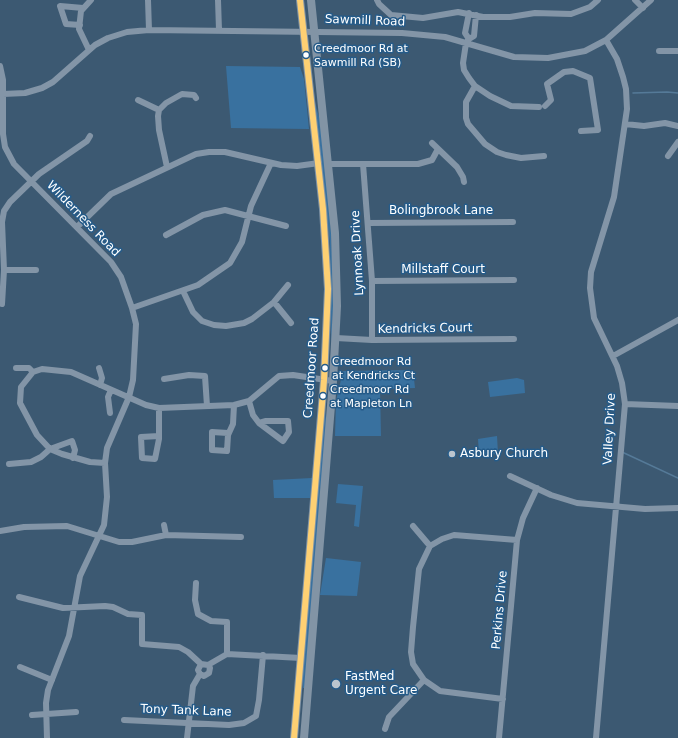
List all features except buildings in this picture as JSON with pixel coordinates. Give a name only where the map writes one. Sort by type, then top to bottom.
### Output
[{"type":"main road","name":"Creedmoor Road","points":[[294,738],[324,380],[327,315],[327,263],[319,163],[300,0]]},
{"type":"main road","name":"Creedmoor Road","points":[[304,738],[334,381],[337,267],[311,0]]},
{"type":"street","points":[[89,50],[79,29],[81,12],[91,0]]},
{"type":"street","points":[[148,0],[148,30]]},
{"type":"street","points":[[218,0],[219,30]]},
{"type":"street","points":[[377,0],[379,4],[391,15],[423,18],[441,14],[469,13],[483,17],[510,17],[535,13],[571,14],[590,7],[598,0]]},
{"type":"street","points":[[635,0],[643,8]]},
{"type":"street","name":"Sawmill Road","points":[[3,94],[25,93],[42,88],[53,82],[89,50],[108,38],[127,32],[148,30],[314,30],[426,34],[468,41],[514,57],[548,58],[585,51],[606,40],[651,0]]},
{"type":"street","points":[[80,25],[66,24],[60,6],[83,8]]},
{"type":"street","points":[[469,13],[465,33],[468,41],[463,63],[464,70],[475,86],[490,96],[511,106],[542,106],[551,100],[547,84],[564,72],[573,72],[590,78],[598,130],[581,132]]},
{"type":"street","points":[[468,41],[474,36],[476,15]]},
{"type":"street","name":"Valley Drive","points":[[596,738],[625,404],[622,383],[613,356],[594,318],[590,288],[591,272],[614,197],[627,109],[626,89],[620,66],[606,40]]},
{"type":"street","points":[[659,51],[678,51]]},
{"type":"street","name":"Wilderness Road","points":[[0,66],[3,94],[3,134],[5,147],[14,164],[110,262],[121,277],[136,324],[136,347],[133,380],[129,397],[107,448],[105,463],[106,512],[100,536],[80,576],[69,636],[47,696],[47,738]]},
{"type":"street","points":[[475,86],[466,102],[466,118],[468,124],[485,144],[497,152],[506,155],[521,158],[544,156]]},
{"type":"street","points":[[167,167],[159,130],[159,110],[166,103],[182,94],[194,95],[196,98]]},
{"type":"street","points":[[138,100],[159,110]]},
{"type":"street","points":[[625,124],[644,126],[665,124],[678,126]]},
{"type":"street","points":[[2,304],[4,270],[2,222],[4,211],[10,202],[39,174],[87,141],[90,136]]},
{"type":"street","points":[[668,156],[678,142]]},
{"type":"street","points":[[432,143],[457,167],[463,177],[464,182]]},
{"type":"street","points":[[328,164],[427,163],[432,160],[438,149]]},
{"type":"street","points":[[77,227],[111,194],[196,154],[224,152],[271,163],[297,166],[319,163]]},
{"type":"street","points":[[132,308],[183,291],[213,276],[230,263],[242,242],[248,216],[271,163]]},
{"type":"street","name":"Lynnoak Drive","points":[[363,164],[372,281],[372,340]]},
{"type":"street","points":[[166,235],[203,214],[225,210],[286,226]]},
{"type":"street","name":"Bolingbrook Lane","points":[[368,223],[513,222]]},
{"type":"street","points":[[4,270],[36,270]]},
{"type":"street","name":"Millstaff Court","points":[[372,281],[514,280]]},
{"type":"street","points":[[183,291],[193,312],[202,321],[214,325],[244,323],[274,302],[288,285]]},
{"type":"street","points":[[274,302],[291,323]]},
{"type":"street","points":[[613,356],[678,320]]},
{"type":"street","name":"Kendricks Court","points":[[336,338],[372,340],[514,339]]},
{"type":"street","points":[[16,368],[29,368],[33,372]]},
{"type":"street","points":[[100,368],[102,378],[100,385]]},
{"type":"street","points":[[105,463],[73,458],[50,449],[35,431],[20,403],[22,387],[33,372],[42,369],[63,371],[146,405],[160,408],[234,405],[249,401],[279,376],[293,374],[334,381]]},
{"type":"street","points":[[164,378],[189,375],[206,376],[206,406]]},
{"type":"street","points":[[110,413],[108,397],[111,390]]},
{"type":"street","points":[[249,401],[253,415],[260,423],[283,442],[289,432],[288,421],[266,420],[260,423]]},
{"type":"street","points":[[625,404],[678,406]]},
{"type":"street","points":[[228,433],[233,424],[234,405]]},
{"type":"street","points":[[159,436],[141,437],[142,458],[155,459],[159,436],[160,408]]},
{"type":"street","points":[[9,464],[31,462],[41,457],[50,449],[72,441],[75,450],[73,458]]},
{"type":"street","points":[[510,476],[577,503],[615,508],[678,508]]},
{"type":"street","name":"Perkins Drive","points":[[499,738],[517,540],[523,518],[537,488]]},
{"type":"street","points":[[164,525],[166,535]]},
{"type":"street","points":[[0,531],[24,527],[67,526],[119,542],[132,542],[166,535],[241,537]]},
{"type":"street","points":[[413,526],[430,546]]},
{"type":"street","points":[[503,699],[441,691],[424,680],[413,664],[412,644],[419,569],[430,546],[442,539],[454,535],[517,540]]},
{"type":"street","points":[[196,583],[195,600],[198,614],[211,621],[227,622],[227,654]]},
{"type":"street","points":[[19,597],[49,605],[73,608],[113,607],[128,614],[142,615],[142,644],[179,647],[188,652],[200,664],[208,665],[227,654],[301,658]]},
{"type":"street","name":"Tony Tank Lane","points":[[124,720],[181,722],[189,724],[229,726],[244,723],[256,716],[260,700],[263,655]]},
{"type":"street","points":[[187,738],[193,686],[200,674],[198,670],[200,664]]},
{"type":"street","points":[[200,674],[204,676],[209,673],[210,668],[208,665]]},
{"type":"street","points":[[20,667],[52,680]]},
{"type":"street","points":[[385,729],[389,717],[424,680]]},
{"type":"street","points":[[32,714],[76,712]]},
{"type":"shaded area","points":[[310,61],[315,102],[322,128],[329,197],[334,290],[331,352],[330,245]]},
{"type":"shaded area","points":[[226,66],[300,67],[304,79],[309,129],[231,128]]},
{"type":"shaded area","points":[[413,370],[415,388],[380,389],[381,436],[335,436],[336,401],[343,371]]},
{"type":"shaded area","points":[[517,378],[524,380],[525,393],[490,397],[488,382]]},
{"type":"shaded area","points":[[325,409],[327,430],[305,688],[303,688],[303,664]]},
{"type":"shaded area","points":[[497,436],[498,454],[479,455],[478,439]]},
{"type":"shaded area","points":[[312,478],[310,498],[274,498],[273,480]]},
{"type":"shaded area","points":[[338,484],[363,486],[359,527],[354,526],[356,505],[336,503]]},
{"type":"shaded area","points":[[326,558],[361,562],[357,596],[320,595]]},
{"type":"waterway","points":[[633,93],[678,93]]},
{"type":"waterway","points":[[622,452],[678,478]]},
{"type":"transit line","points":[[294,738],[324,380],[328,289],[323,209],[300,0]]},
{"type":"place","name":"Creedmoor Rd at Sawmill Rd (SB)","points":[[306,55]]},
{"type":"place","name":"Creedmoor Rd at Kendricks Ct","points":[[325,368]]},
{"type":"place","name":"Creedmoor Rd at Mapleton Ln","points":[[323,396]]},
{"type":"place","name":"Asbury Church","points":[[452,454]]},
{"type":"place","name":"FastMed Urgent Care","points":[[336,684]]}]
